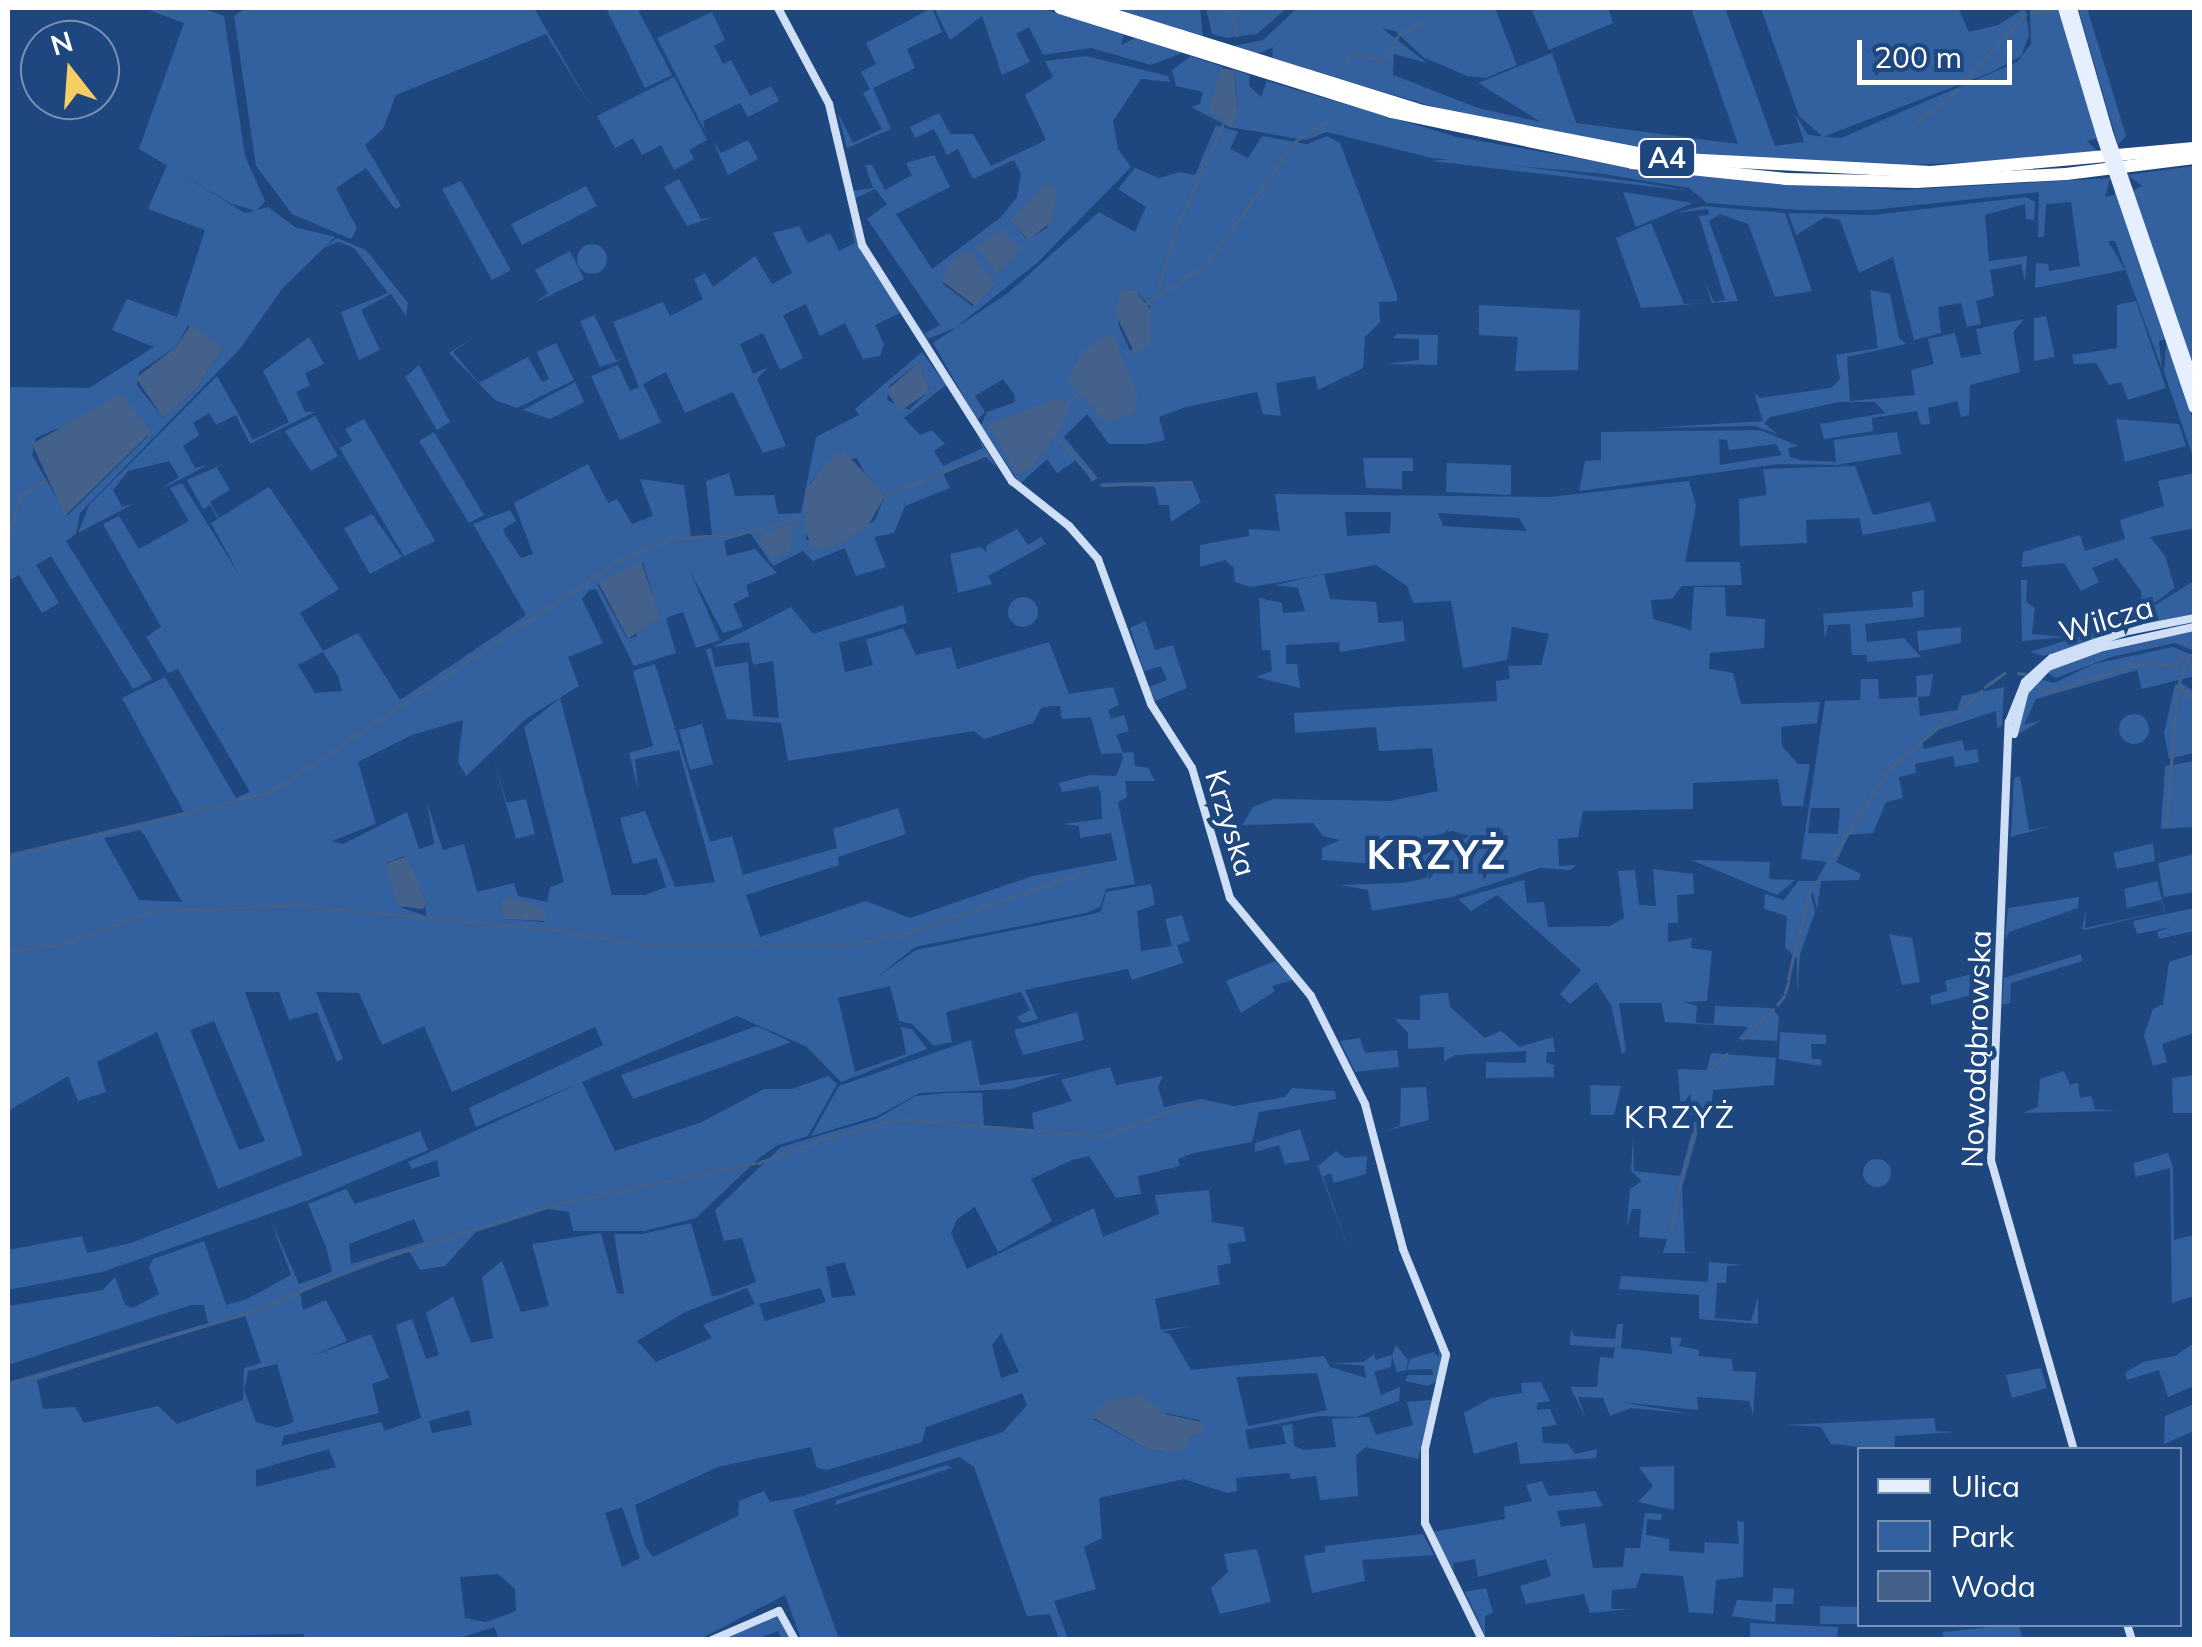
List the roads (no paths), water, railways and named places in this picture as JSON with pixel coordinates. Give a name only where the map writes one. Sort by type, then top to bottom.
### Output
[{"type":"highway","name":"A4","points":[[1060,8],[1133,26],[1481,135],[1718,173],[1963,181],[2194,160]]},
{"type":"highway","name":"A4","points":[[1092,8],[1133,26]]},
{"type":"highway","name":"A4","points":[[1272,70],[1507,130],[1723,164],[1946,172],[2194,148]]},
{"type":"main road","points":[[2063,8],[2194,408]]},
{"type":"main road","points":[[2072,8],[2106,137]]},
{"type":"main road","points":[[2140,238],[2194,382]]},
{"type":"street","name":"Krzyska","points":[[778,8],[832,112],[862,244],[1007,475],[1077,533],[1098,560],[1151,704],[1195,776],[1230,898],[1312,996],[1365,1104],[1403,1249],[1446,1355],[1425,1449],[1424,1518],[1482,1640]]},
{"type":"street","name":"Wilcza","points":[[2037,672],[2052,658],[2114,636],[2194,618]]},
{"type":"street","name":"Wilcza","points":[[2037,672],[2103,646],[2194,628]]},
{"type":"street","name":"Nowodąbrowska","points":[[2037,672],[2021,700],[2010,758],[1991,1161],[2073,1447]]},
{"type":"street","points":[[712,1640],[736,1625],[784,1612],[795,1640]]},
{"type":"water","points":[[1221,68],[1234,70],[1238,112],[1232,128],[1208,111]]},
{"type":"water","points":[[1047,182],[1057,191],[1052,222],[1028,240],[1010,220]]},
{"type":"water","points":[[1002,229],[1022,249],[997,274],[976,246]]},
{"type":"water","points":[[968,249],[996,284],[975,306],[942,281],[948,264]]},
{"type":"water","points":[[1121,289],[1135,290],[1151,310],[1151,343],[1136,355],[1115,314]]},
{"type":"water","points":[[191,324],[223,348],[194,391],[163,418],[136,378],[177,346]]},
{"type":"water","points":[[1106,333],[1114,337],[1138,397],[1135,413],[1106,423],[1068,380],[1080,354]]},
{"type":"water","points":[[919,362],[930,391],[900,411],[886,391]]},
{"type":"water","points":[[121,393],[151,432],[65,516],[32,444]]},
{"type":"water","points":[[1057,398],[1069,404],[1063,426],[1030,469],[1017,474],[988,425]]},
{"type":"water","points":[[845,452],[885,496],[868,526],[837,546],[813,550],[804,527],[805,490],[833,456]]},
{"type":"water","points":[[793,523],[791,551],[769,559],[758,536]]},
{"type":"water","points":[[641,561],[660,617],[628,639],[598,582]]},
{"type":"water","points":[[407,856],[427,904],[423,909],[398,906],[385,864]]},
{"type":"water","points":[[509,896],[540,906],[549,921],[503,919],[500,902]]},
{"type":"water","points":[[1140,1394],[1166,1414],[1202,1422],[1204,1434],[1189,1435],[1186,1447],[1174,1453],[1149,1450],[1092,1417],[1103,1402]]},
{"type":"waterway","points":[[1231,8],[1237,35]]},
{"type":"waterway","points":[[2033,13],[2053,10]]},
{"type":"waterway","points":[[1960,84],[2025,15]]},
{"type":"waterway","points":[[1399,34],[1424,22]]},
{"type":"waterway","points":[[1343,67],[1351,54],[1385,60],[1397,37]]},
{"type":"waterway","points":[[1914,125],[1958,89]]},
{"type":"waterway","points":[[1298,139],[1328,122]]},
{"type":"waterway","points":[[1144,305],[1156,297],[1176,228],[1222,126]]},
{"type":"waterway","points":[[1160,295],[1207,263],[1296,141]]},
{"type":"waterway","points":[[1065,403],[1079,392]]},
{"type":"waterway","points":[[1056,436],[1094,479]]},
{"type":"waterway","points":[[886,495],[987,454]]},
{"type":"waterway","points":[[8,535],[21,495],[45,480]]},
{"type":"waterway","points":[[1101,485],[1191,482]]},
{"type":"waterway","points":[[586,583],[617,561],[669,539],[739,534],[800,518]]},
{"type":"waterway","points":[[328,754],[581,586]]},
{"type":"waterway","points":[[2036,685],[2044,692],[2139,664],[2173,665],[2190,655]]},
{"type":"waterway","points":[[2166,826],[2177,689],[2188,657]]},
{"type":"waterway","points":[[1985,687],[2004,673]]},
{"type":"waterway","points":[[2018,673],[2025,674]]},
{"type":"waterway","points":[[2179,686],[2194,700]]},
{"type":"waterway","points":[[1830,861],[1889,769],[1981,691]]},
{"type":"waterway","points":[[8,857],[270,792],[323,757]]},
{"type":"waterway","points":[[759,945],[848,945],[900,935],[1091,870]]},
{"type":"waterway","points":[[1811,889],[1817,882]]},
{"type":"waterway","points":[[1794,954],[1810,891]]},
{"type":"waterway","points":[[8,950],[60,945],[153,911],[299,905]]},
{"type":"waterway","points":[[304,906],[558,930],[645,945],[754,945]]},
{"type":"waterway","points":[[1788,980],[1793,957]]},
{"type":"waterway","points":[[1785,993],[1788,983]]},
{"type":"waterway","points":[[1777,1005],[1784,996]]},
{"type":"waterway","points":[[1742,1039],[1773,1009]]},
{"type":"waterway","points":[[1710,1070],[1726,1054]]},
{"type":"waterway","points":[[815,1142],[896,1119],[1105,1136],[1186,1105],[1209,1105]]},
{"type":"waterway","points":[[1682,1176],[1697,1121]]},
{"type":"waterway","points":[[758,1163],[811,1144]]},
{"type":"waterway","points":[[8,1384],[258,1310],[363,1264],[553,1205],[755,1163]]},
{"type":"waterway","points":[[1671,1229],[1681,1179]]},
{"type":"district","name":"KRZYŻ","points":[[1437,854]]},
{"type":"district","name":"KRZYŻ","points":[[1680,1116]]}]
